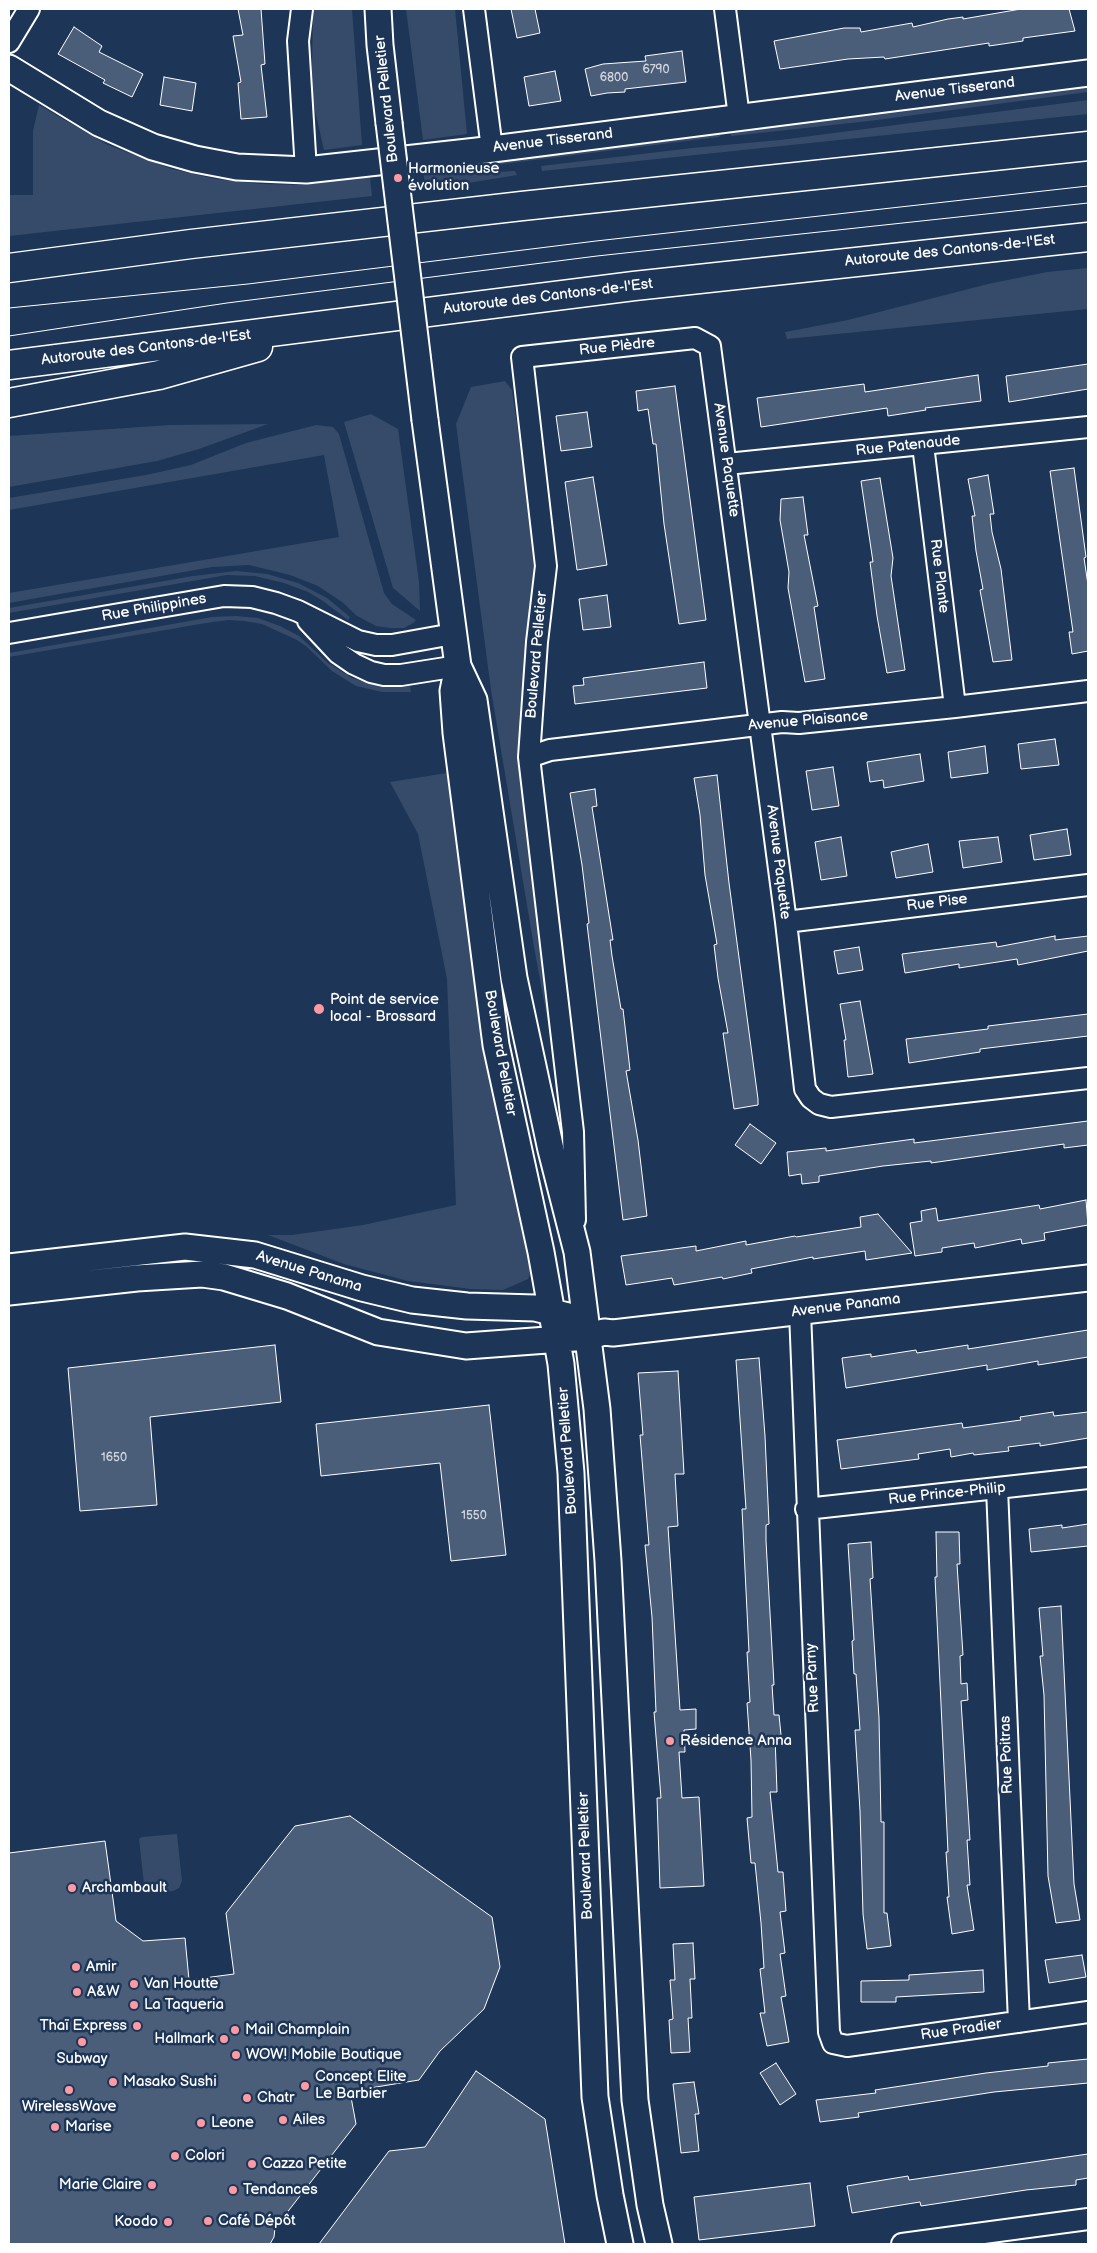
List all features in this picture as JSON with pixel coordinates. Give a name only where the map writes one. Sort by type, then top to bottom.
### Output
[{"type":"highway","points":[[9,268],[192,244],[492,210],[1088,146]]},
{"type":"highway","name":"Autoroute des Cantons-de-l'Est","points":[[9,365],[644,285],[1088,236]]},
{"type":"highway","points":[[9,403],[159,375],[344,324]]},
{"type":"street","points":[[9,42],[29,9]]},
{"type":"street","points":[[302,9],[298,41],[306,170]]},
{"type":"street","name":"Boulevard Pelletier","points":[[378,9],[380,45],[425,420],[458,666],[474,700],[514,978],[551,1150],[578,1252]]},
{"type":"street","points":[[474,9],[492,149]]},
{"type":"street","points":[[724,9],[739,117]]},
{"type":"street","name":"Avenue Tisserand","points":[[9,68],[99,123],[153,147],[195,159],[237,167],[306,170],[492,149],[1088,74]]},
{"type":"street","name":"Rue Plèdre","points":[[522,357],[695,338],[710,346]]},
{"type":"street","name":"Avenue Paquette","points":[[710,346],[761,725],[805,1089],[819,1104],[831,1107],[1088,1078]]},
{"type":"street","name":"Boulevard Pelletier","points":[[522,357],[546,566],[537,642],[529,757],[574,1132],[575,1230],[593,1330],[608,1561],[635,2100],[650,2205],[658,2244]]},
{"type":"street","name":"Rue Patenaude","points":[[727,464],[1088,427]]},
{"type":"street","name":"Rue Plante","points":[[923,445],[955,707]]},
{"type":"street","name":"Rue Philippines","points":[[9,633],[224,596],[252,597],[298,610],[358,641],[376,645],[392,645],[453,634]]},
{"type":"street","points":[[298,610],[338,653],[370,672],[384,675],[401,675],[458,666]]},
{"type":"street","name":"Boulevard Pelletier","points":[[458,666],[453,691],[456,733],[496,1045],[558,1340],[571,1473],[596,2097],[610,2195],[620,2244]]},
{"type":"street","name":"Avenue Plaisance","points":[[529,757],[550,750],[761,725],[955,707],[1088,691]]},
{"type":"street","name":"Rue Pise","points":[[786,922],[1088,885]]},
{"type":"street","name":"Avenue Panama","points":[[9,1267],[185,1247],[255,1255],[362,1288],[412,1300],[467,1306],[535,1308],[553,1312],[593,1330],[613,1333],[1088,1278]]},
{"type":"street","name":"Avenue Panama","points":[[9,1292],[136,1278],[202,1274],[224,1277],[250,1284],[378,1332],[401,1337],[466,1346],[558,1340],[593,1330]]},
{"type":"street","name":"Rue Parny","points":[[800,1312],[806,1509],[828,2023],[833,2043]]},
{"type":"street","name":"Rue Prince-Philip","points":[[806,1509],[1088,1478]]},
{"type":"street","name":"Rue Poitras","points":[[997,1488],[1019,2022]]},
{"type":"street","name":"Rue Pradier","points":[[833,2043],[847,2046],[1088,2012]]},
{"type":"street","points":[[902,2244],[1088,2220]]},
{"type":"shaded area","points":[[313,9],[352,9],[362,145],[324,150],[314,106],[312,73]]},
{"type":"shaded area","points":[[406,9],[455,9],[467,134],[423,140]]},
{"type":"shaded area","points":[[1088,87],[1088,92],[869,121],[732,136],[729,132]]},
{"type":"shaded area","points":[[1088,100],[1088,114],[542,171],[541,166],[692,148],[780,140]]},
{"type":"shaded area","points":[[39,105],[108,145],[172,169],[216,179],[261,184],[302,185],[370,177],[372,196],[9,236],[9,195],[33,195],[33,131]]},
{"type":"shaded area","points":[[723,132],[719,137],[494,165],[485,163]]},
{"type":"shaded area","points":[[475,164],[483,173],[515,171],[517,175],[426,190],[423,171]]},
{"type":"shaded area","points":[[1088,268],[1088,309],[787,339],[785,332],[848,320],[988,284],[1047,272]]},
{"type":"shaded area","points":[[505,381],[512,390],[538,569],[519,755],[537,922],[561,1077],[558,1078],[491,690],[456,424],[471,387]]},
{"type":"shaded area","points":[[371,414],[398,429],[419,582],[420,611],[393,588],[344,422]]},
{"type":"shaded area","points":[[268,424],[199,449],[157,461],[9,487],[9,436],[170,425]]},
{"type":"shaded area","points":[[316,425],[333,427],[339,434],[384,593],[392,604],[416,620],[413,623],[404,628],[376,626],[357,616],[342,602],[318,586],[290,575],[249,565],[212,567],[9,603],[9,593],[339,537],[324,455],[9,510],[9,498],[146,475],[191,465],[246,443]]},
{"type":"shaded area","points":[[236,571],[267,574],[298,583],[327,598],[350,617],[348,620],[308,592],[284,583],[255,576],[227,575],[9,613],[9,608],[193,576]]},
{"type":"shaded area","points":[[236,616],[258,618],[280,626],[299,636],[328,663],[352,678],[381,687],[410,686],[411,692],[382,692],[356,686],[332,671],[306,646],[295,639],[262,624],[244,621],[229,620],[206,623],[9,657],[9,653],[212,617]]},
{"type":"shaded area","points":[[447,773],[482,1035],[532,1269],[528,1279],[503,1290],[471,1289],[408,1281],[344,1264],[268,1235],[292,1235],[363,1225],[456,1205],[447,979],[418,834],[390,782]]},
{"type":"shaded area","points":[[177,1834],[182,1881],[179,1888],[173,1891],[145,1893],[139,1839],[142,1837]]},
{"type":"building","points":[[238,9],[261,9],[265,64],[261,65],[267,117],[241,119],[238,83],[241,82],[233,36],[243,35]]},
{"type":"building","points":[[511,9],[535,9],[540,33],[517,38]]},
{"type":"building","points":[[1021,9],[1069,9],[1075,31],[1023,38],[1023,41],[989,46],[989,43],[885,59],[884,57],[848,59],[780,69],[774,41],[844,28],[860,28],[861,32],[912,23],[913,27],[948,19],[963,17],[963,19]]},
{"type":"building","points":[[74,27],[102,46],[99,52],[143,74],[132,97],[103,83],[105,80],[58,54]]},
{"type":"building","points":[[682,51],[686,82],[625,89],[625,92],[591,96],[585,69],[603,64],[646,61],[645,56]]},
{"type":"building","points":[[555,71],[561,101],[529,106],[524,77]]},
{"type":"building","points":[[164,77],[196,83],[192,111],[160,105]]},
{"type":"building","points":[[1088,364],[1088,389],[1009,402],[1006,376]]},
{"type":"building","points":[[978,375],[981,401],[925,408],[926,410],[888,416],[887,408],[761,427],[757,398],[864,384],[865,392]]},
{"type":"building","points":[[675,386],[706,620],[679,624],[664,524],[656,444],[653,444],[648,409],[638,411],[636,391]]},
{"type":"building","points":[[587,412],[592,447],[561,451],[556,416]]},
{"type":"building","points":[[1074,468],[1086,557],[1084,558],[1088,585],[1088,651],[1072,654],[1069,632],[1073,632],[1050,471]]},
{"type":"building","points":[[988,475],[994,514],[990,514],[992,532],[1001,569],[1012,660],[993,662],[980,590],[983,589],[972,516],[975,516],[968,479]]},
{"type":"building","points":[[593,477],[607,565],[577,570],[565,482]]},
{"type":"building","points":[[880,478],[893,558],[891,576],[905,670],[887,673],[877,616],[870,562],[873,562],[861,481]]},
{"type":"building","points":[[803,497],[808,535],[804,535],[818,606],[814,607],[825,679],[805,682],[788,588],[789,572],[780,520],[781,499]]},
{"type":"building","points":[[607,595],[611,627],[583,630],[579,599]]},
{"type":"building","points":[[704,662],[707,688],[575,704],[573,686],[584,685],[583,678]]},
{"type":"building","points":[[1055,739],[1059,765],[1021,769],[1018,744]]},
{"type":"building","points":[[985,746],[988,773],[951,778],[948,752]]},
{"type":"building","points":[[920,754],[924,781],[884,788],[883,780],[870,782],[867,762]]},
{"type":"building","points":[[833,767],[839,806],[812,810],[806,771]]},
{"type":"building","points":[[717,775],[729,883],[758,1099],[758,1105],[734,1109],[723,1033],[728,1033],[718,978],[714,945],[717,944],[705,875],[700,815],[694,778]]},
{"type":"building","points":[[595,789],[597,806],[592,807],[613,940],[610,940],[612,956],[621,1009],[623,1009],[630,1070],[626,1071],[638,1140],[647,1216],[623,1220],[587,924],[589,923],[582,865],[570,793]]},
{"type":"building","points":[[1067,829],[1071,855],[1034,860],[1030,835]]},
{"type":"building","points":[[841,837],[847,876],[821,880],[815,842]]},
{"type":"building","points":[[998,837],[1002,862],[963,868],[959,841]]},
{"type":"building","points":[[928,844],[933,872],[896,878],[891,852]]},
{"type":"building","points":[[1055,936],[1055,940],[1088,936],[1088,951],[1018,965],[1017,959],[959,968],[959,964],[905,973],[902,954],[996,942],[997,947]]},
{"type":"building","points":[[859,947],[863,970],[838,974],[834,951]]},
{"type":"building","points":[[860,1001],[873,1074],[848,1077],[844,1040],[846,1040],[840,1004]]},
{"type":"building","points":[[1088,1014],[1088,1036],[980,1049],[980,1052],[909,1063],[906,1039],[988,1029],[988,1026]]},
{"type":"building","points":[[1088,1121],[1088,1145],[1064,1148],[1064,1144],[931,1163],[931,1161],[883,1166],[819,1176],[819,1182],[802,1184],[801,1174],[789,1176],[787,1152],[826,1148],[826,1151],[914,1139],[914,1143]]},
{"type":"building","points":[[750,1124],[776,1143],[761,1164],[735,1145]]},
{"type":"building","points":[[1086,1200],[1088,1225],[1044,1233],[1045,1240],[1022,1244],[1021,1239],[975,1248],[974,1243],[942,1248],[942,1252],[915,1256],[910,1223],[922,1221],[921,1211],[936,1208],[938,1221],[1039,1205],[1040,1209]]},
{"type":"building","points":[[878,1214],[912,1253],[866,1260],[865,1251],[813,1259],[813,1257],[751,1269],[752,1273],[723,1279],[722,1277],[674,1285],[672,1278],[626,1285],[621,1256],[696,1246],[696,1251],[746,1241],[746,1245],[861,1227],[860,1217]]},
{"type":"building","points":[[1088,1330],[1088,1357],[1038,1365],[1038,1361],[987,1370],[987,1365],[846,1388],[842,1358],[871,1354],[871,1357],[916,1350],[917,1353],[968,1345],[968,1349]]},
{"type":"building","points":[[275,1345],[281,1402],[150,1417],[157,1505],[80,1511],[68,1368]]},
{"type":"building","points":[[759,1358],[769,1524],[766,1525],[766,1541],[774,1685],[772,1685],[774,1715],[779,1715],[781,1735],[775,1736],[777,1792],[770,1792],[778,1872],[783,1872],[786,1911],[780,1912],[785,1953],[780,1954],[786,1996],[781,1997],[789,2042],[767,2046],[760,2013],[765,2013],[760,1969],[764,1968],[761,1923],[755,1863],[751,1863],[747,1818],[752,1817],[747,1703],[750,1702],[747,1652],[749,1652],[742,1509],[746,1509],[736,1360]]},
{"type":"building","points":[[678,1371],[684,1474],[675,1474],[678,1526],[668,1527],[680,1710],[696,1709],[696,1729],[684,1730],[685,1752],[679,1752],[682,1798],[699,1797],[704,1886],[660,1888],[657,1798],[661,1798],[654,1712],[656,1712],[652,1617],[645,1545],[649,1545],[640,1435],[643,1435],[638,1373]]},
{"type":"building","points":[[489,1405],[506,1555],[451,1561],[440,1463],[321,1476],[316,1424]]},
{"type":"building","points":[[1053,1412],[1054,1416],[1088,1412],[1088,1438],[1040,1446],[1040,1443],[1008,1447],[1009,1451],[974,1455],[973,1453],[951,1457],[950,1449],[918,1454],[919,1459],[841,1469],[837,1440],[962,1423],[963,1428],[1021,1420],[1020,1417]]},
{"type":"building","points":[[1088,1524],[1088,1546],[1031,1552],[1029,1529],[1062,1525],[1062,1528]]},
{"type":"building","points":[[936,1532],[959,1532],[960,1564],[957,1564],[963,1655],[960,1656],[961,1684],[967,1683],[968,1700],[961,1701],[970,1840],[967,1840],[970,1885],[967,1885],[974,1930],[952,1934],[947,1897],[949,1897],[946,1852],[948,1852],[935,1577],[937,1577]]},
{"type":"building","points":[[871,1542],[873,1578],[870,1579],[879,1718],[881,1822],[884,1822],[884,1913],[887,1913],[891,1946],[867,1949],[863,1914],[855,1730],[860,1730],[856,1674],[854,1674],[852,1641],[854,1640],[848,1544]]},
{"type":"building","points":[[1061,1606],[1074,1884],[1080,1920],[1056,1923],[1048,1876],[1044,1695],[1040,1656],[1043,1656],[1039,1608]]},
{"type":"building","name":"Mail Champlain","points":[[350,1816],[492,1917],[500,1967],[484,2009],[440,2051],[419,2080],[370,2088],[351,2097],[356,2124],[275,2228],[274,2237],[270,2244],[9,2244],[9,1853],[105,1841],[116,1921],[143,1941],[185,1938],[189,1980],[234,1974],[226,1913],[295,1826]]},
{"type":"building","points":[[693,1943],[695,1979],[690,1979],[692,2018],[688,2018],[690,2052],[671,2053],[669,2020],[673,2019],[670,1980],[675,1980],[673,1944]]},
{"type":"building","points":[[1082,1955],[1086,1977],[1049,1983],[1045,1960]]},
{"type":"building","points":[[983,1970],[984,1992],[896,1997],[896,2002],[861,2002],[861,1981],[909,1980],[909,1975]]},
{"type":"building","points":[[1088,2059],[1088,2083],[994,2092],[858,2113],[859,2117],[820,2122],[816,2100],[876,2093],[875,2090],[986,2073],[1048,2066],[1048,2063]]},
{"type":"building","points":[[776,2063],[796,2094],[780,2105],[760,2073]]},
{"type":"building","points":[[476,2071],[545,2119],[565,2244],[319,2244],[389,2151],[425,2147]]},
{"type":"building","points":[[694,2082],[699,2114],[695,2114],[699,2151],[681,2153],[673,2084]]},
{"type":"building","points":[[1088,2154],[1088,2178],[1076,2180],[1076,2185],[1026,2190],[921,2206],[920,2202],[852,2213],[847,2186],[908,2176],[909,2180]]},
{"type":"building","points":[[810,2183],[815,2226],[699,2240],[694,2197]]},
{"type":"tram line","points":[[9,308],[248,284],[596,241],[1088,186]]},
{"type":"tram line","points":[[9,336],[227,303],[597,256],[1088,203]]},
{"type":"place","name":"Harmonieuse évolution","points":[[398,178]]},
{"type":"place","name":"Point de service local - Brossard","points":[[319,1009]]},
{"type":"place","name":"Résidence Anna","points":[[670,1741]]},
{"type":"place","name":"Archambault","points":[[72,1888]]},
{"type":"place","name":"Amir","points":[[76,1967]]},
{"type":"place","name":"Van Houtte","points":[[134,1984]]},
{"type":"place","name":"A&W","points":[[77,1992]]},
{"type":"place","name":"La Taqueria","points":[[134,2005]]},
{"type":"place","name":"Thaï Express","points":[[137,2026]]},
{"type":"place","name":"Mail Champlain","points":[[235,2030]]},
{"type":"place","name":"Hallmark","points":[[224,2039]]},
{"type":"place","name":"Subway","points":[[82,2042]]},
{"type":"place","name":"WOW! Mobile Boutique","points":[[236,2055]]},
{"type":"place","name":"Masako Sushi","points":[[113,2082]]},
{"type":"place","name":"Concept Elite Le Barbier","points":[[305,2086]]},
{"type":"place","name":"WirelessWave","points":[[69,2090]]},
{"type":"place","name":"Chatr","points":[[247,2098]]},
{"type":"place","name":"Ailes","points":[[283,2120]]},
{"type":"place","name":"Leone","points":[[201,2123]]},
{"type":"place","name":"Marise","points":[[55,2127]]},
{"type":"place","name":"Colori","points":[[175,2156]]},
{"type":"place","name":"Cazza Petite","points":[[252,2164]]},
{"type":"place","name":"Marie Claire","points":[[152,2185]]},
{"type":"place","name":"Tendances","points":[[233,2190]]},
{"type":"place","name":"Café Dépôt","points":[[208,2221]]},
{"type":"place","name":"Koodo","points":[[168,2222]]}]
